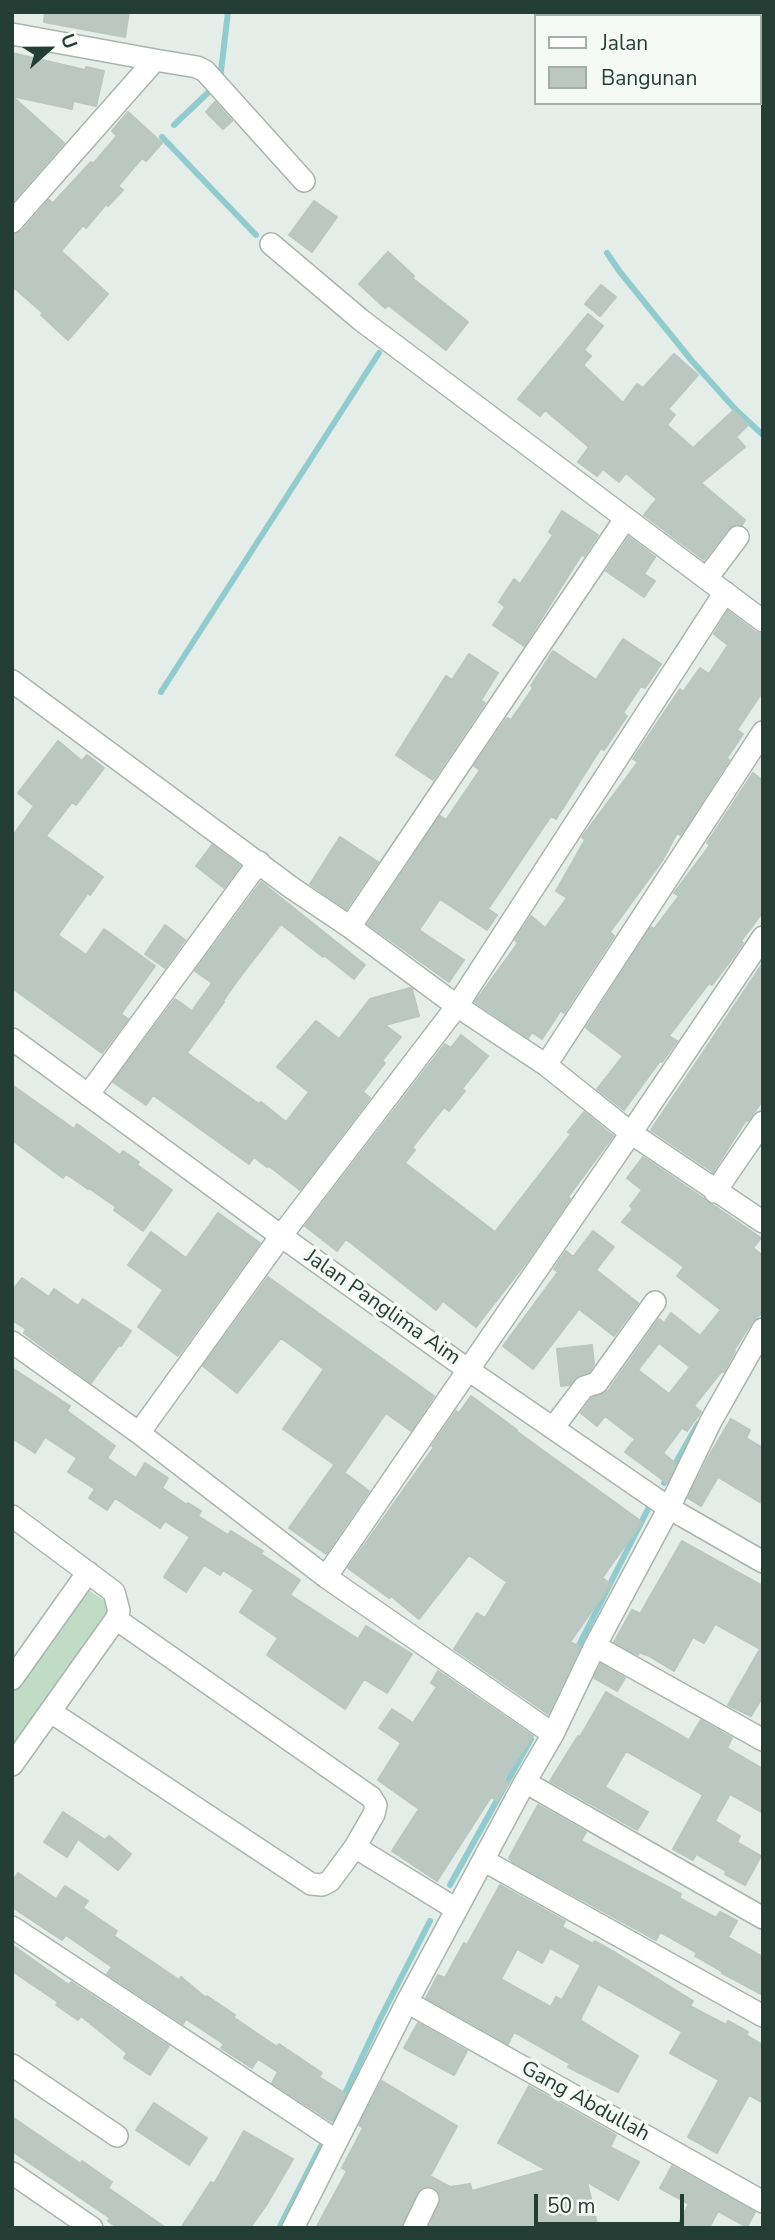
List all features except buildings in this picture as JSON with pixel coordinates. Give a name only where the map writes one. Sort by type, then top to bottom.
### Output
[{"type":"street","points":[[12,34],[201,69],[217,83],[304,181]]},
{"type":"street","points":[[12,222],[155,60]]},
{"type":"street","points":[[271,244],[361,320],[763,621]]},
{"type":"street","points":[[350,927],[625,519]]},
{"type":"street","points":[[707,579],[738,537]]},
{"type":"street","points":[[139,1433],[281,1236],[457,1006],[725,592]]},
{"type":"street","points":[[12,681],[292,888],[457,1006],[546,1065],[631,1133],[763,1222]]},
{"type":"street","points":[[546,1065],[763,732]]},
{"type":"street","points":[[88,1095],[259,862]]},
{"type":"street","points":[[327,1577],[763,937]]},
{"type":"street","name":"Jalan Panglima Aim","points":[[12,1040],[467,1369],[669,1508],[763,1562]]},
{"type":"street","points":[[715,1192],[763,1122]]},
{"type":"street","points":[[553,1428],[584,1387],[597,1382],[655,1302]]},
{"type":"street","points":[[293,2228],[407,2002],[553,1734],[595,1646],[669,1508],[710,1421],[763,1329]]},
{"type":"street","points":[[12,1342],[139,1433],[327,1577],[553,1734]]},
{"type":"street","points":[[12,1516],[114,1592],[119,1605],[116,1619],[51,1712],[20,1739],[12,1765]]},
{"type":"street","points":[[12,1679],[88,1572]]},
{"type":"street","points":[[51,1712],[311,1884],[322,1885],[330,1881],[355,1847],[374,1814],[376,1805],[371,1797],[116,1619]]},
{"type":"street","points":[[595,1646],[763,1740]]},
{"type":"street","points":[[525,1782],[763,1918]]},
{"type":"street","points":[[355,1847],[456,1909]]},
{"type":"street","points":[[483,1860],[763,2016]]},
{"type":"street","points":[[12,1927],[337,2141]]},
{"type":"street","name":"Gang Abdullah","points":[[407,2002],[763,2202]]},
{"type":"street","points":[[12,2065],[117,2136]]},
{"type":"street","points":[[12,2174],[92,2228]]},
{"type":"street","points":[[414,2228],[428,2199]]},
{"type":"green space","points":[[83,1586],[113,1607],[12,1755],[12,1689]]},
{"type":"waterway","points":[[220,79],[228,12]]},
{"type":"waterway","points":[[174,125],[213,88]]},
{"type":"waterway","points":[[162,137],[256,235]]},
{"type":"waterway","points":[[607,253],[692,361],[736,410],[763,435]]},
{"type":"waterway","points":[[161,692],[379,353]]},
{"type":"waterway","points":[[664,1483],[698,1424]]},
{"type":"waterway","points":[[576,1651],[649,1507]]},
{"type":"waterway","points":[[450,1885],[531,1739]]},
{"type":"waterway","points":[[333,2119],[430,1921]]},
{"type":"waterway","points":[[279,2228],[322,2144]]}]
